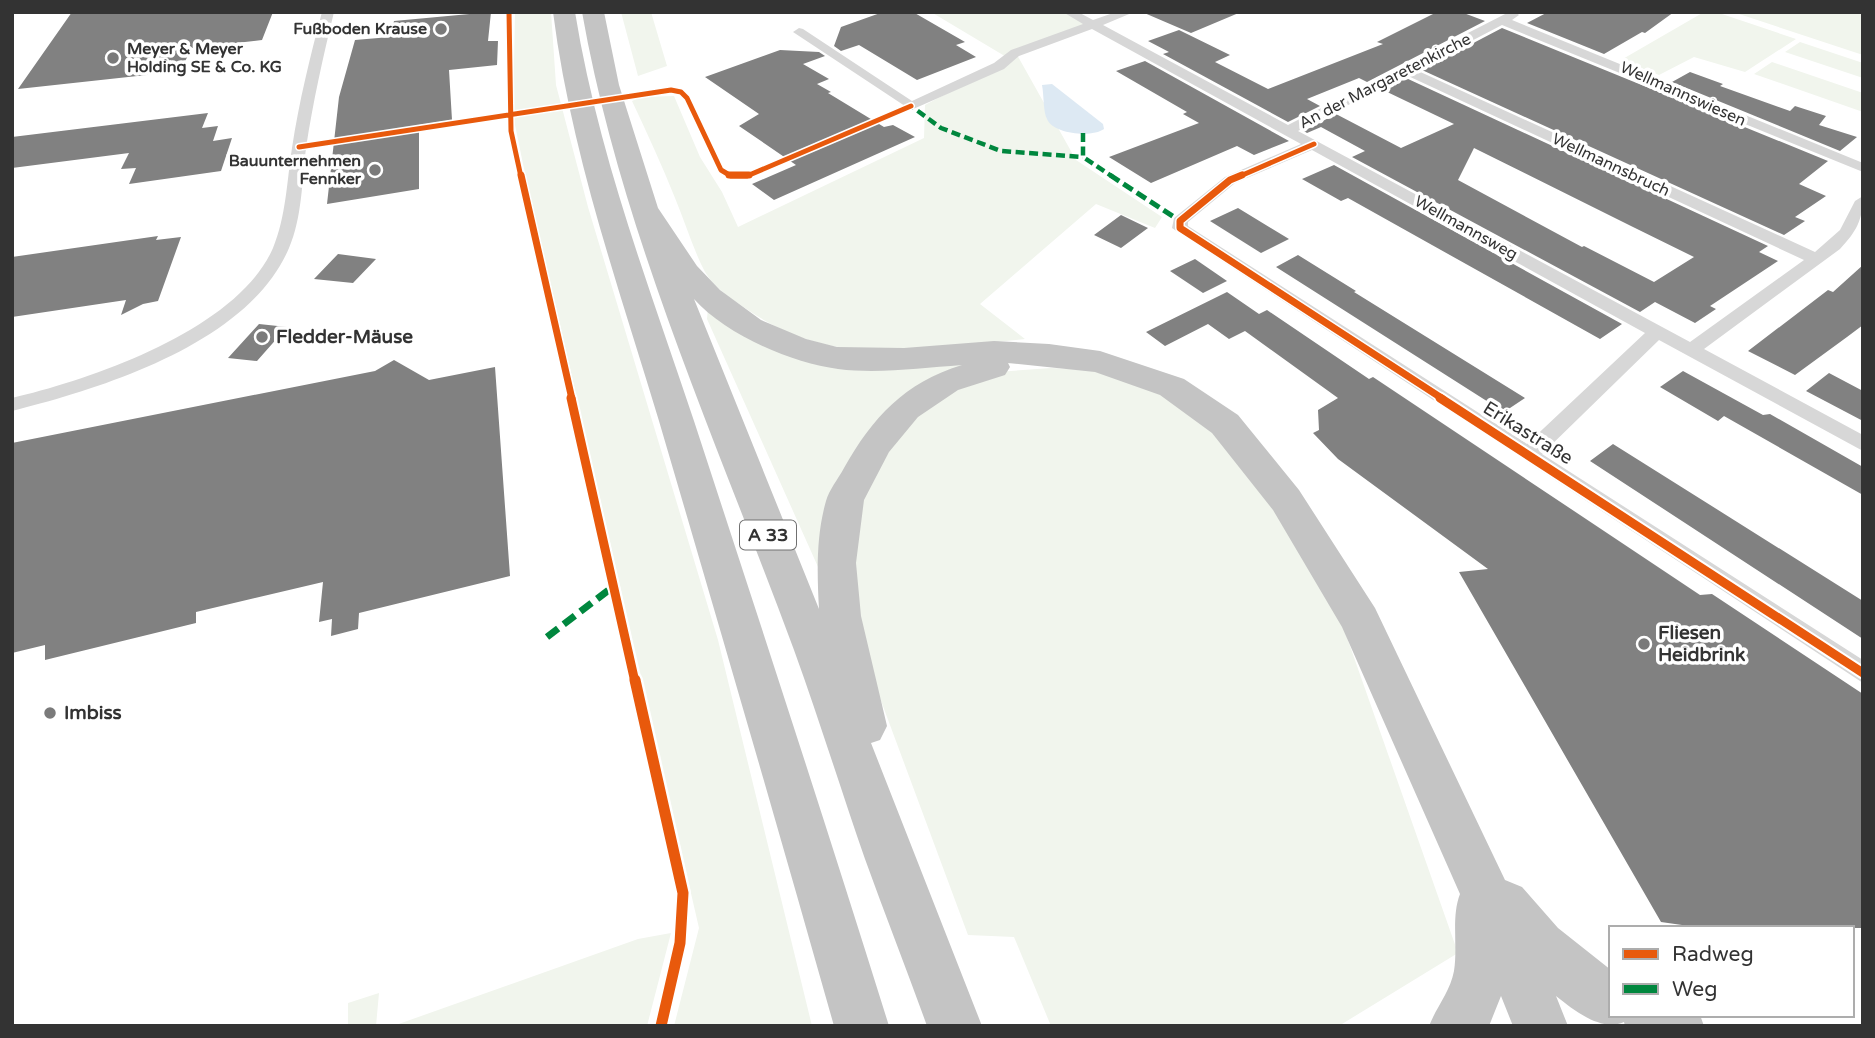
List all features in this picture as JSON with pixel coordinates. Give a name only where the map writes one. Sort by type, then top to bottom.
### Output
[{"type":"highway","name":"A 33","points":[[564,12],[596,101],[644,208],[758,511],[815,650],[891,862],[947,1002]]},
{"type":"highway","name":"A 33","points":[[593,12],[596,101],[606,204],[757,675],[857,1009]]},
{"type":"highway","points":[[644,208],[686,272],[709,297],[750,327],[795,347],[837,358],[905,359],[994,352],[1049,355],[1100,362],[1172,387],[1225,424],[1286,500],[1360,620],[1470,858],[1541,1026]]},
{"type":"highway","points":[[891,862],[840,616],[836,563],[845,500],[875,445],[906,409],[946,382],[997,366],[1049,355]]},
{"type":"highway","points":[[1470,858],[1524,933],[1556,963],[1609,998]]},
{"type":"highway","points":[[1456,1026],[1462,1020],[1476,990],[1482,963],[1482,908],[1470,858]]},
{"type":"highway","points":[[1653,1017],[1677,1026]]},
{"type":"street","points":[[12,405],[53,396],[91,383],[165,351],[234,306],[261,281],[281,250],[292,200],[307,94],[328,12]]},
{"type":"street","name":"Wellmannsweg","points":[[1069,12],[1863,443]]},
{"type":"street","points":[[799,32],[911,106],[999,66],[1015,52],[1128,12]]},
{"type":"street","name":"An der Margaretenkirche","points":[[1289,130],[1518,12]]},
{"type":"street","name":"Wellmannswiesen","points":[[1502,20],[1571,46],[1730,115],[1863,168]]},
{"type":"street","name":"Wellmannsbruch","points":[[1405,70],[1818,260]]},
{"type":"street","name":"Erikastraße","points":[[1314,144],[1230,180],[1180,221],[1180,228],[1863,673]]},
{"type":"street","points":[[1691,350],[1818,260],[1847,232],[1863,201]]},
{"type":"street","points":[[1529,454],[1657,332]]},
{"type":"shaded area","points":[[515,12],[551,12],[556,85],[588,207],[718,640],[812,1026],[674,1026],[699,928],[513,115]]},
{"type":"shaded area","points":[[621,12],[651,12],[667,66],[638,76]]},
{"type":"shaded area","points":[[931,12],[1069,12],[1094,26],[1016,53],[1076,160],[1162,217],[1155,228],[1096,204],[980,304],[1025,339],[883,351],[849,349],[815,342],[781,329],[730,298],[705,272],[632,101],[641,97],[674,96],[700,157],[722,192],[738,227],[924,138],[925,105],[999,66],[1008,58]]},
{"type":"shaded area","points":[[1704,12],[1716,12],[1796,39],[1745,72],[1694,57],[1659,75],[1621,60]]},
{"type":"shaded area","points":[[1733,12],[1863,12],[1863,55]]},
{"type":"shaded area","points":[[1800,42],[1863,63],[1863,78],[1785,52]]},
{"type":"shaded area","points":[[1772,62],[1863,93],[1863,112],[1754,74]]},
{"type":"shaded area","points":[[1052,84],[1103,124],[1104,129],[1082,134],[1065,131],[1051,124],[1045,112],[1042,85]]},
{"type":"shaded area","points":[[709,297],[795,347],[1049,355],[997,366],[946,382],[875,445],[840,616],[707,319]]},
{"type":"shaded area","points":[[1051,368],[1092,370],[1137,380],[1201,419],[1242,462],[1313,570],[1344,629],[1458,953],[1342,1024],[1051,1026],[1014,937],[968,935],[861,647],[851,574],[858,501],[880,450],[951,387],[997,372]]},
{"type":"shaded area","points":[[671,933],[647,1026],[393,1026],[638,939]]},
{"type":"shaded area","points":[[379,993],[376,1026],[348,1026],[348,1003]]},
{"type":"building","name":"Meyer & Meyer Holding SE & Co. KG","points":[[72,12],[273,12],[262,40],[192,48],[181,69],[18,89]]},
{"type":"building","points":[[491,12],[488,41],[498,41],[497,65],[449,70],[452,120],[419,125],[419,189],[327,204],[339,97],[355,40],[390,37],[394,21]]},
{"type":"building","points":[[883,12],[913,12],[965,42],[956,45],[976,57],[917,80],[859,45],[841,51],[834,46],[841,27]]},
{"type":"building","points":[[1142,12],[1241,12],[1191,33]]},
{"type":"building","points":[[1437,12],[1461,12],[1485,21],[1367,82],[1359,78],[1307,99],[1320,106],[1288,122],[1163,54],[1169,52],[1148,41],[1179,30],[1230,55],[1215,62],[1268,89],[1383,44],[1377,42]]},
{"type":"building","points":[[1548,12],[1674,12],[1645,33],[1642,32],[1604,54],[1527,23]]},
{"type":"building","points":[[1502,28],[1828,161],[1799,184],[1826,196],[1795,217],[1805,221],[1784,235],[1422,70]]},
{"type":"building","points":[[780,50],[819,52],[825,56],[803,64],[829,79],[817,84],[884,127],[893,125],[915,137],[774,200],[752,184],[796,165],[739,126],[759,114],[705,77]]},
{"type":"building","points":[[1145,61],[1289,141],[1254,155],[1237,146],[1151,183],[1109,157],[1199,123],[1183,114],[1187,112],[1116,71]]},
{"type":"building","points":[[1690,72],[1723,84],[1720,86],[1790,111],[1795,106],[1826,116],[1819,125],[1857,137],[1840,151],[1672,82]]},
{"type":"building","points":[[1406,78],[1768,246],[1759,252],[1778,261],[1710,306],[1716,309],[1695,323],[1655,302],[1640,312],[1352,157],[1365,151],[1321,127],[1307,133],[1304,131],[1336,114],[1401,148],[1454,124],[1383,90]],"holes":[[[1474,148],[1694,257],[1654,282],[1582,247],[1458,180]]]},
{"type":"building","points":[[208,113],[202,128],[218,126],[213,141],[232,138],[221,171],[129,184],[136,168],[121,169],[129,153],[12,168],[12,137]]},
{"type":"building","points":[[1334,165],[1622,324],[1600,339],[1348,198],[1341,201],[1302,179]]},
{"type":"building","points":[[1238,208],[1289,239],[1261,253],[1210,221]]},
{"type":"building","points":[[1121,215],[1148,228],[1121,248],[1094,235]]},
{"type":"building","points":[[158,236],[156,240],[181,237],[158,301],[143,304],[121,315],[126,300],[12,317],[12,257]]},
{"type":"building","points":[[338,254],[376,259],[353,283],[314,279]]},
{"type":"building","points":[[1298,255],[1525,398],[1504,412],[1276,267]]},
{"type":"building","points":[[1195,259],[1227,281],[1203,293],[1170,271]]},
{"type":"building","points":[[1863,265],[1863,325],[1847,337],[1795,375],[1748,351],[1828,290],[1833,292]]},
{"type":"building","name":"Fliesen Heidbrink","points":[[1227,292],[1259,314],[1267,310],[1369,379],[1373,377],[1700,595],[1712,594],[1863,694],[1863,928],[1689,926],[1661,922],[1459,572],[1488,569],[1338,459],[1313,433],[1319,430],[1318,410],[1338,398],[1245,331],[1229,339],[1208,324],[1165,346],[1146,332]]},
{"type":"building","points":[[259,324],[287,327],[257,361],[228,358]]},
{"type":"building","points":[[394,360],[429,380],[495,367],[510,576],[359,613],[358,629],[331,636],[332,619],[319,622],[323,582],[196,612],[196,623],[45,660],[45,645],[12,653],[12,443],[375,371]]},
{"type":"building","points":[[1683,371],[1763,415],[1770,414],[1863,467],[1863,495],[1724,416],[1718,421],[1660,387]]},
{"type":"building","points":[[1829,373],[1863,391],[1863,421],[1806,391]]},
{"type":"building","points":[[1613,444],[1863,601],[1863,639],[1590,461]]},
{"type":"marked path","points":[[906,108],[911,106],[941,128],[1001,151],[1083,157]]},
{"type":"marked path","points":[[1083,133],[1083,157],[1180,221]]},
{"type":"marked path","points":[[547,637],[614,586]]},
{"type":"cycle path","points":[[509,12],[511,131],[683,893],[680,943],[661,1026]]},
{"type":"cycle path","points":[[299,147],[671,90],[681,92],[687,98],[721,170],[731,176],[747,176],[911,106]]},
{"type":"cycle path","points":[[1314,144],[1230,180],[1180,221],[1180,228],[1863,673]]},
{"type":"place","name":"Fußboden Krause","points":[[441,29]]},
{"type":"place","name":"Meyer & Meyer Holding SE & Co. KG","points":[[113,58]]},
{"type":"place","name":"Bauunternehmen Fennker","points":[[375,170]]},
{"type":"place","name":"Fledder-Mäuse","points":[[262,337]]},
{"type":"place","name":"Fliesen Heidbrink","points":[[1644,644]]},
{"type":"place","name":"Imbiss","points":[[50,713]]}]
